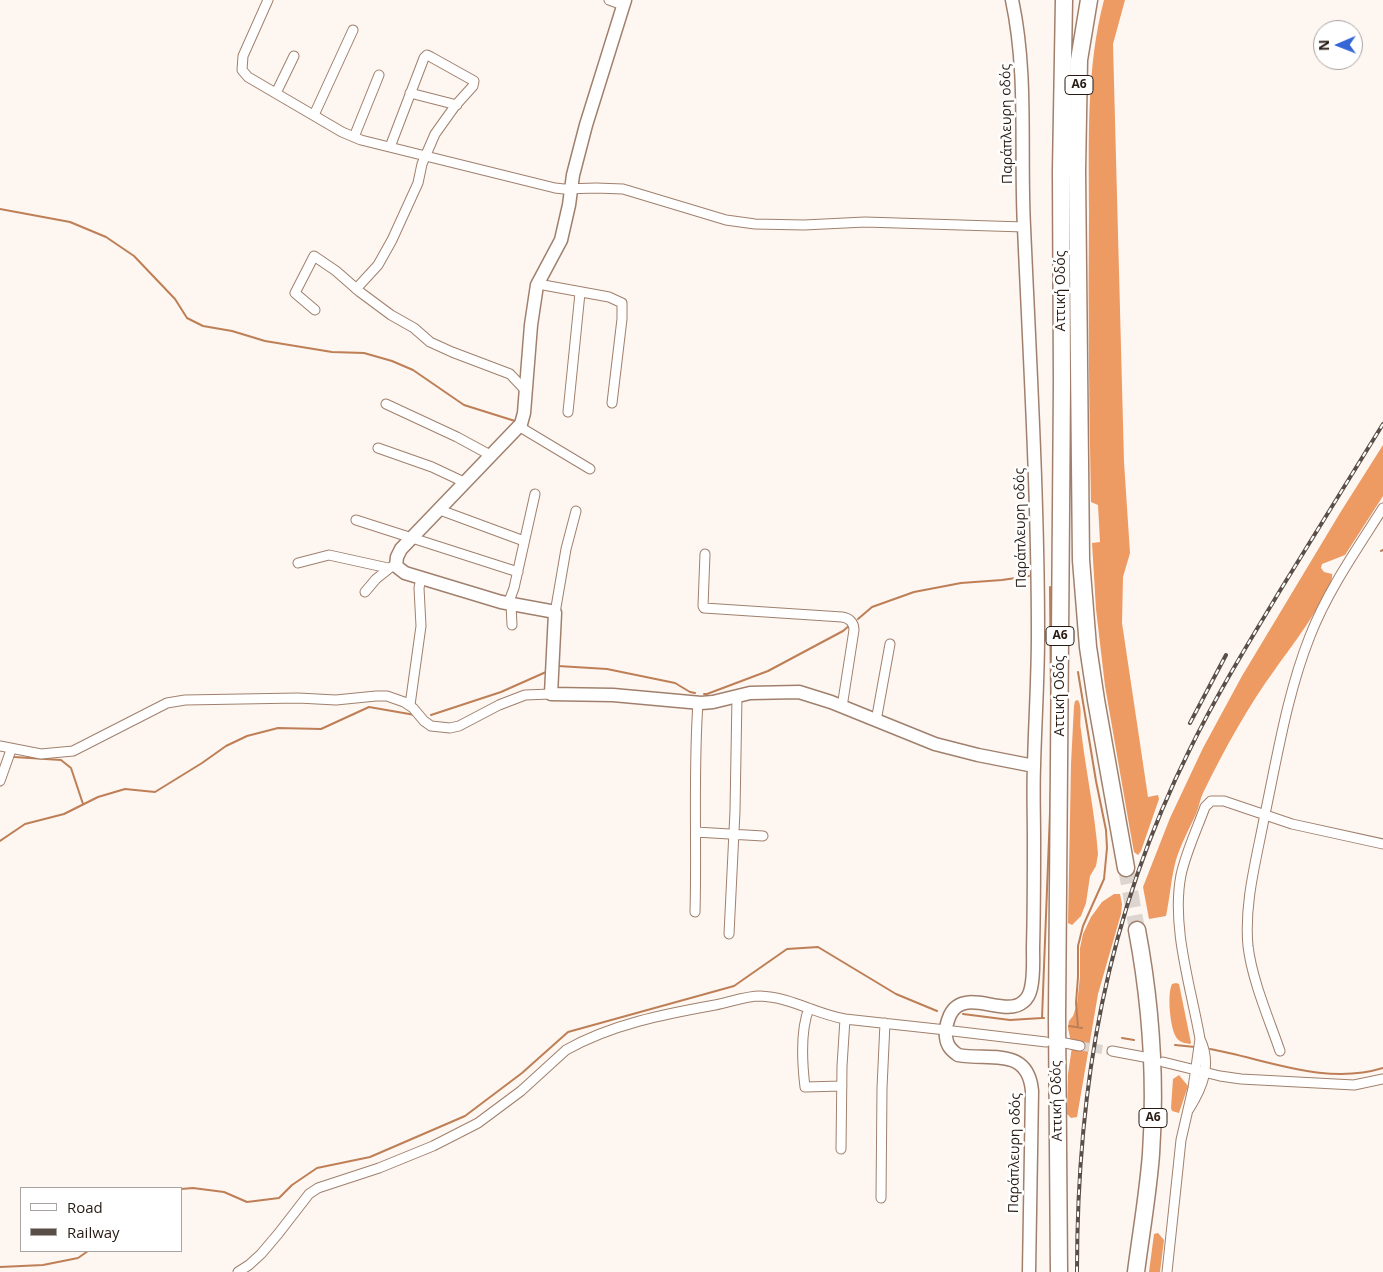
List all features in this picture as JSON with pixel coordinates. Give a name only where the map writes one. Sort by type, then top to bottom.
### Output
[{"type":"highway","name":"Αττική Οδός","points":[[1059,1272],[1057,1018],[1062,393],[1061,171],[1064,0]]},
{"type":"highway","name":"Αττική Οδός","points":[[1089,0],[1079,60],[1077,171],[1081,560],[1088,647],[1126,868]]},
{"type":"highway","name":"Α6","points":[[1136,1272],[1151,1156],[1153,1111],[1150,1028],[1144,964],[1138,930]]},
{"type":"street","points":[[268,0],[243,56],[242,70],[248,76],[276,93],[354,137],[555,188],[609,188],[623,190],[726,220],[755,224],[804,225],[865,222],[1024,227]]},
{"type":"street","points":[[365,592],[392,567],[397,557],[412,538],[520,427],[524,414],[531,325],[538,284],[561,240],[572,175],[624,3],[609,0]]},
{"type":"street","name":"Παράπλευρη οδός","points":[[1012,0],[1018,27],[1021,66],[1024,227],[1032,375],[1036,512],[1038,637],[1034,766],[1034,917],[1031,988],[1028,996],[1019,1005],[1006,1007],[972,1003],[961,1009],[950,1030],[954,1048],[966,1056],[1013,1060],[1025,1067],[1030,1077],[1032,1091],[1029,1272]]},
{"type":"street","points":[[314,115],[353,30]]},
{"type":"street","points":[[276,93],[294,56]]},
{"type":"street","points":[[356,289],[378,265],[388,248],[418,183],[435,134],[473,86],[474,81],[427,56],[424,58],[390,147]]},
{"type":"street","points":[[354,137],[379,75]]},
{"type":"street","points":[[410,93],[457,104]]},
{"type":"street","points":[[430,144],[436,159]]},
{"type":"street","points":[[315,310],[295,293],[314,256],[336,271],[391,316],[414,328],[430,342],[510,374],[526,391]]},
{"type":"street","points":[[538,284],[609,297],[622,302],[622,318],[612,403]]},
{"type":"street","points":[[568,412],[580,293]]},
{"type":"street","points":[[386,404],[457,437],[492,456]]},
{"type":"street","points":[[520,427],[590,469]]},
{"type":"street","points":[[378,448],[432,467],[466,483]]},
{"type":"street","points":[[512,625],[510,604],[535,494]]},
{"type":"street","points":[[1280,1051],[1248,949],[1246,922],[1254,871],[1288,704],[1300,661],[1333,588],[1383,508]]},
{"type":"street","points":[[440,510],[524,541]]},
{"type":"street","points":[[551,694],[555,613],[566,549],[576,511]]},
{"type":"street","points":[[356,520],[518,572]]},
{"type":"street","points":[[705,554],[704,608],[842,617],[848,618],[851,621],[854,630],[842,707]]},
{"type":"street","points":[[298,563],[329,555],[392,567],[405,573],[510,604],[555,613]]},
{"type":"street","points":[[410,705],[421,626],[419,588],[421,578]]},
{"type":"street","points":[[876,721],[890,644]]},
{"type":"street","points":[[0,746],[11,750],[41,754],[73,751],[167,703],[185,700],[298,698],[336,700],[376,696],[394,698],[410,705],[431,726],[450,728],[459,726],[499,705],[525,695],[613,695],[698,703],[770,692],[799,692],[935,744],[1034,766]]},
{"type":"street","points":[[729,934],[734,834],[737,696]]},
{"type":"street","points":[[695,912],[695,760],[698,703]]},
{"type":"street","points":[[0,781],[11,750]]},
{"type":"street","points":[[1167,1272],[1181,1140],[1201,1072],[1200,1039],[1178,915],[1179,890],[1185,858],[1205,806],[1212,801],[1224,801],[1292,824],[1383,844]]},
{"type":"street","points":[[696,832],[763,836]]},
{"type":"street","points":[[238,1272],[261,1254],[309,1194],[318,1188],[379,1168],[433,1146],[478,1123],[514,1097],[559,1056],[577,1044],[633,1022],[748,997],[766,996],[845,1019],[1046,1042]]},
{"type":"street","points":[[809,1008],[805,1020],[804,1035],[805,1087],[842,1086]]},
{"type":"street","points":[[841,1149],[845,1019]]},
{"type":"street","points":[[881,1198],[882,1088],[885,1023]]},
{"type":"street","points":[[1065,1043],[1080,1046]]},
{"type":"street","points":[[1112,1051],[1144,1057]]},
{"type":"street","points":[[1163,1062],[1201,1072],[1241,1079],[1354,1085],[1383,1079]]},
{"type":"shaded area","points":[[1104,0],[1125,0],[1113,44],[1124,462],[1130,553],[1123,577],[1122,623],[1148,797],[1158,795],[1159,799],[1138,855],[1134,852],[1105,686],[1096,609],[1092,543],[1100,542],[1098,505],[1091,502],[1089,131],[1091,78],[1098,26]]},
{"type":"shaded area","points":[[1383,445],[1383,496],[1345,555],[1322,564],[1321,568],[1324,572],[1332,574],[1326,593],[1246,713],[1228,745],[1203,793],[1178,854],[1166,916],[1149,919],[1143,887],[1170,818],[1203,748],[1242,676]]},
{"type":"shaded area","points":[[1078,700],[1098,854],[1096,866],[1090,876],[1086,903],[1081,916],[1072,925],[1068,923],[1071,764],[1074,706],[1075,701]]},
{"type":"shaded area","points":[[1114,894],[1120,894],[1121,914],[1098,994],[1077,1117],[1071,1118],[1067,1114],[1068,1074],[1072,1047],[1068,1028],[1069,1021],[1077,1004],[1080,977],[1080,948],[1083,934],[1091,917],[1102,902]]},
{"type":"shaded area","points":[[1172,984],[1179,984],[1190,1044],[1177,1039],[1172,1026],[1170,989]]},
{"type":"shaded area","points":[[1179,1075],[1188,1086],[1179,1113],[1172,1111],[1171,1108],[1173,1079]]},
{"type":"shaded area","points":[[1158,1233],[1164,1240],[1160,1272],[1149,1272],[1154,1234]]},
{"type":"waterway","points":[[0,209],[70,222],[106,237],[134,256],[175,299],[187,318],[203,326],[232,331],[265,341],[332,352],[364,353],[392,361],[413,370],[464,405],[515,421]]},
{"type":"waterway","points":[[858,619],[872,607],[914,592],[961,583],[1029,576]]},
{"type":"waterway","points":[[1050,587],[1051,702]]},
{"type":"waterway","points":[[704,694],[768,671],[843,631],[850,625]]},
{"type":"waterway","points":[[558,666],[607,669],[675,683],[695,693]]},
{"type":"waterway","points":[[431,715],[501,692],[546,672]]},
{"type":"waterway","points":[[1078,672],[1106,830],[1107,848],[1104,879],[1083,926],[1078,946],[1076,1003],[1078,1027]]},
{"type":"waterway","points":[[0,841],[25,824],[64,814],[98,797],[125,789],[155,792],[226,746],[247,736],[278,728],[321,729],[369,707],[415,715]]},
{"type":"waterway","points":[[14,757],[61,760],[71,768],[83,804]]},
{"type":"waterway","points":[[1044,1018],[1042,1018],[1051,787]]},
{"type":"waterway","points":[[182,1189],[193,1188],[224,1192],[247,1202],[279,1198],[292,1185],[317,1168],[370,1157],[465,1116],[522,1073],[568,1032],[734,986],[787,949],[818,947],[896,994],[937,1011]]},
{"type":"waterway","points":[[963,1014],[1010,1020],[1042,1018]]},
{"type":"waterway","points":[[1069,1026],[1082,1028]]},
{"type":"waterway","points":[[1122,1038],[1134,1040]]},
{"type":"waterway","points":[[1175,1045],[1195,1047]]},
{"type":"waterway","points":[[1210,1049],[1318,1073],[1361,1073],[1383,1068]]},
{"type":"waterway","points":[[0,1267],[43,1265],[78,1258],[87,1252]]},
{"type":"tunnel","points":[[1126,868],[1137,930]]},
{"type":"tunnel","points":[[1080,1046],[1112,1051]]},
{"type":"railway","points":[[1077,1272],[1078,1203],[1083,1135],[1091,1069],[1102,1004],[1117,939],[1137,875],[1161,812],[1211,708],[1281,589],[1383,424]]},
{"type":"railway","points":[[1190,723],[1226,655]]}]
